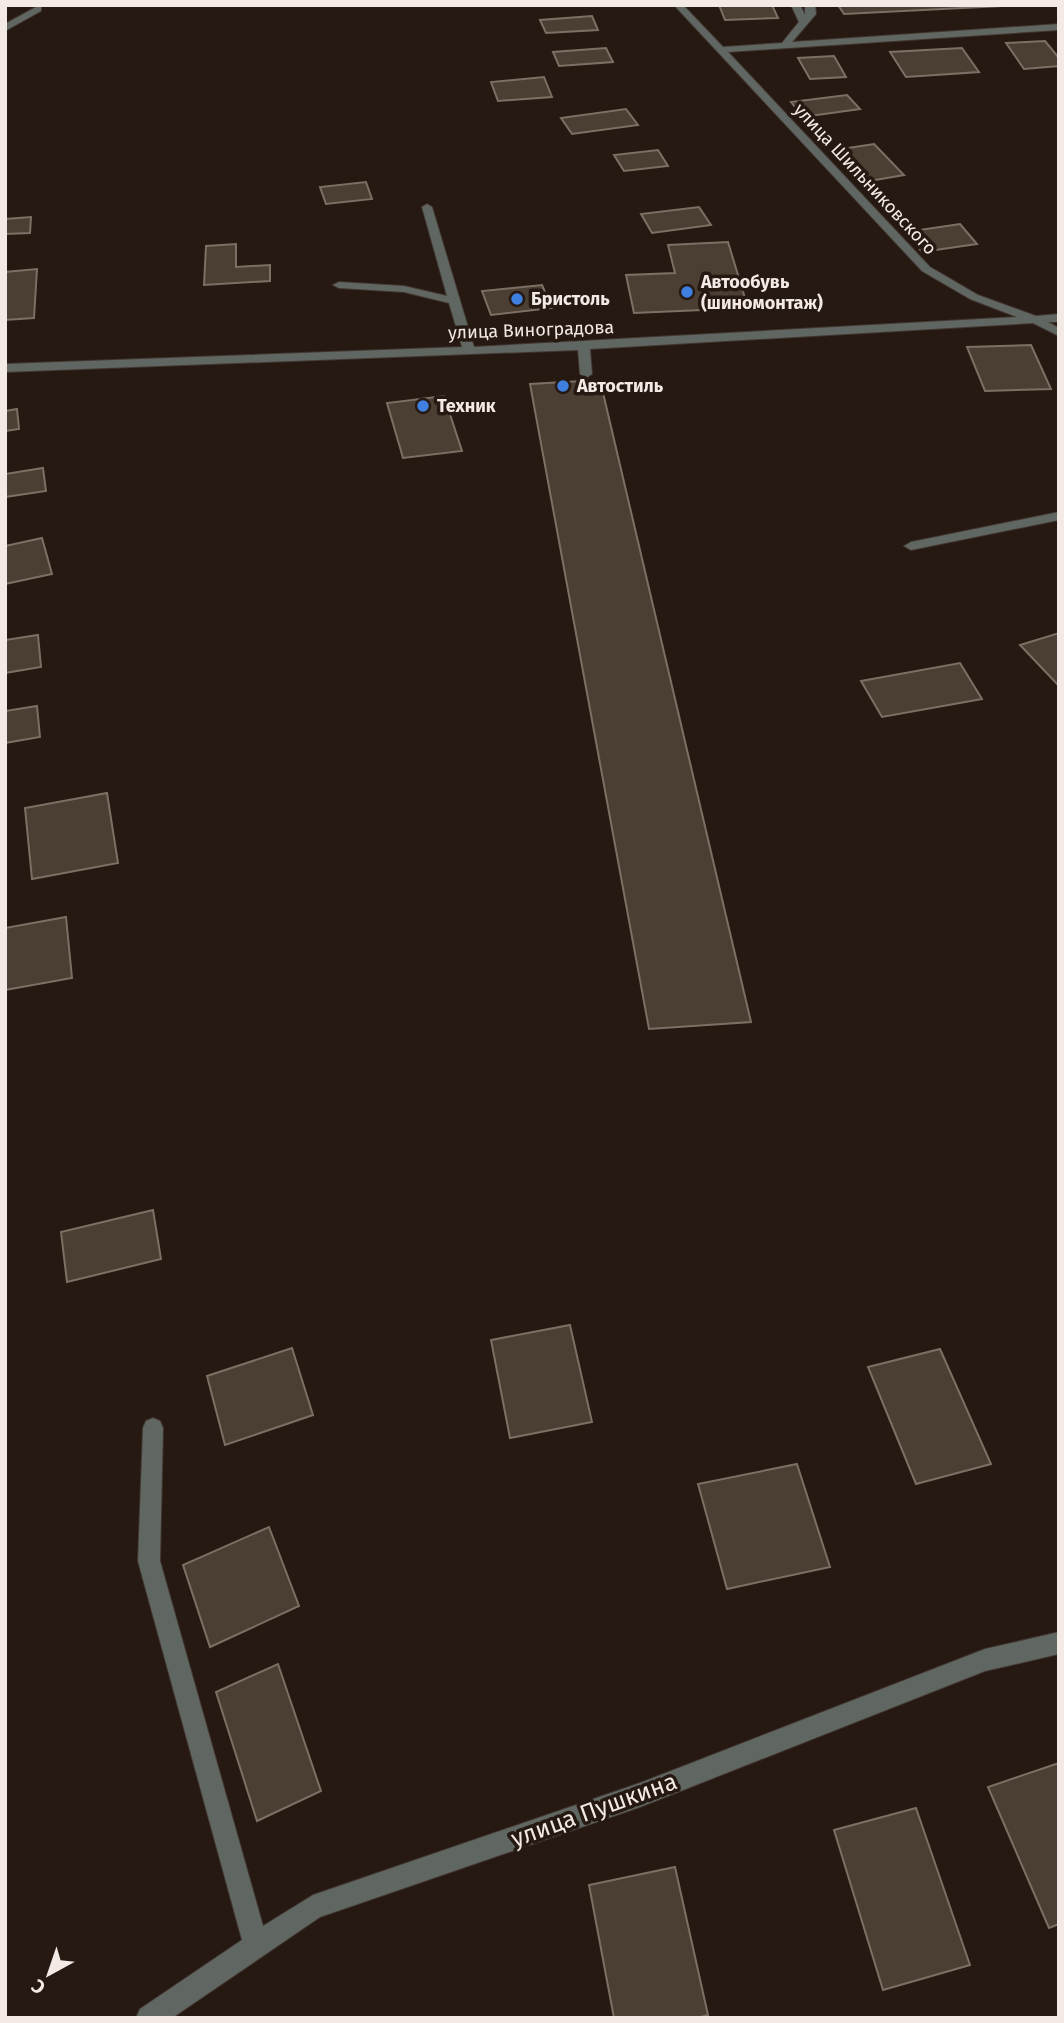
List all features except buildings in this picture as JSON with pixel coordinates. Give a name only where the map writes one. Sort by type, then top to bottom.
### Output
[{"type":"street","name":"улица Шильниковского","points":[[678,5],[926,269],[974,297],[1034,319],[1059,333]]},
{"type":"street","points":[[795,5],[804,23]]},
{"type":"street","points":[[785,45],[811,14],[810,5]]},
{"type":"street","points":[[5,28],[38,9]]},
{"type":"street","points":[[719,50],[1059,27]]},
{"type":"street","points":[[427,207],[469,350]]},
{"type":"street","points":[[339,285],[404,289],[455,301]]},
{"type":"street","name":"улица Виноградова","points":[[5,368],[584,346],[1059,318]]},
{"type":"street","points":[[584,346],[586,374]]},
{"type":"street","points":[[911,546],[1059,516]]},
{"type":"street","points":[[153,1428],[149,1561],[256,1946]]},
{"type":"street","name":"улица Пушкина","points":[[149,2018],[313,1907],[640,1795],[985,1660],[1059,1643]]},
{"type":"place","name":"Автообувь (шиномонтаж)","points":[[687,292]]},
{"type":"place","name":"Бристоль","points":[[517,299]]},
{"type":"place","name":"Автостиль","points":[[563,386]]},
{"type":"place","name":"Техник","points":[[423,406]]}]
